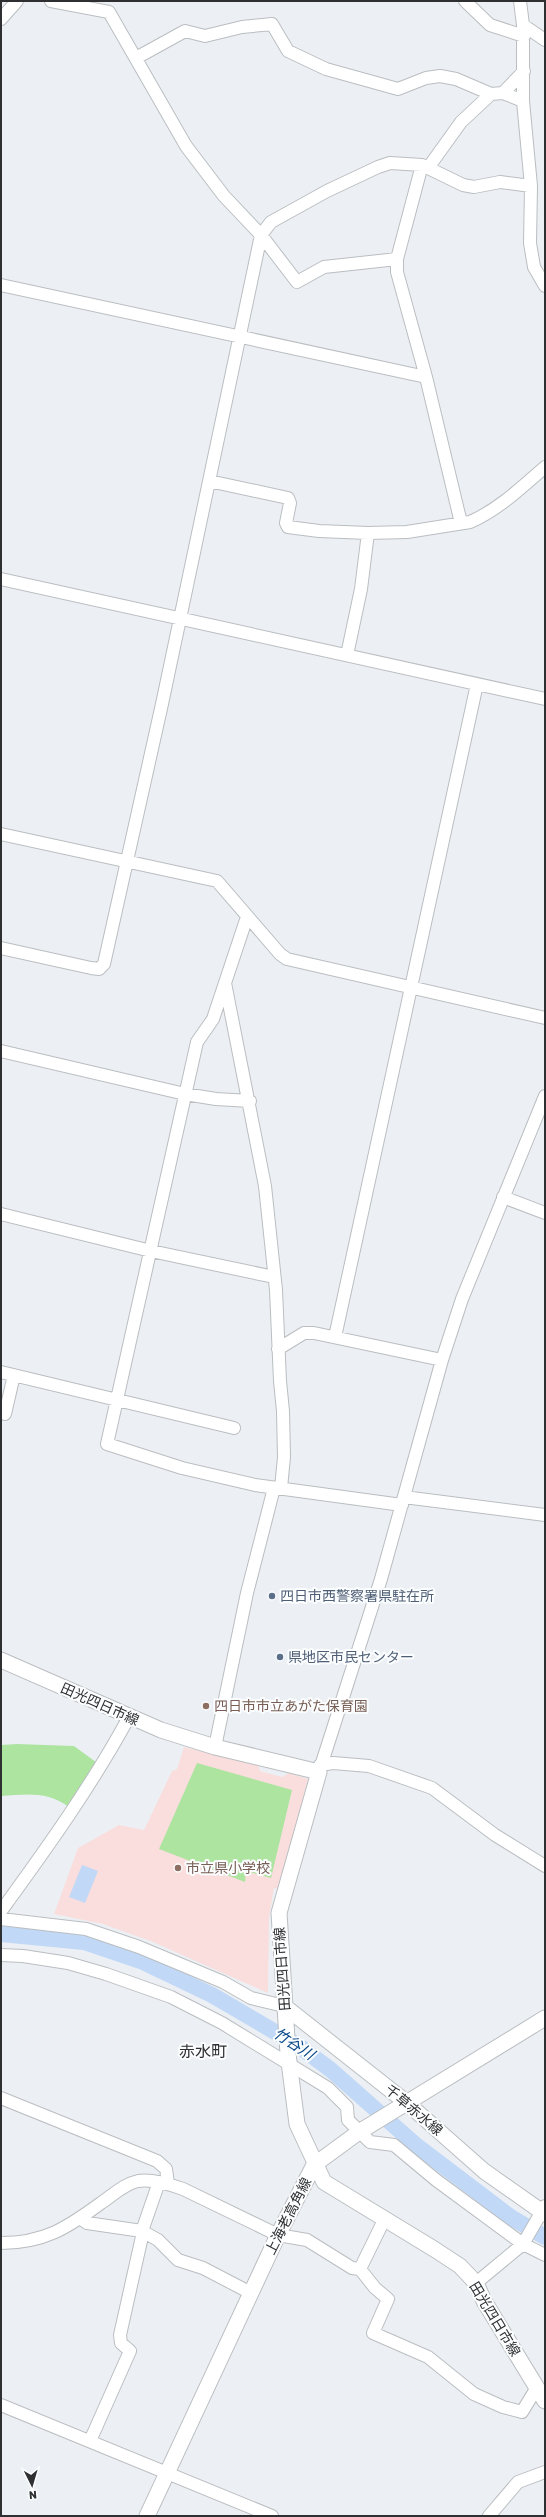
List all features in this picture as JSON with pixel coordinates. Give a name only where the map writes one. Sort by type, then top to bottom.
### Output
[{"type":"main road","name":"田光四日市線","points":[[1,1660],[160,1730],[215,1747],[320,1769],[279,1913],[288,2058],[297,2124],[314,2165],[324,2182],[385,2218],[460,2266],[476,2283],[536,2389],[545,2401]]},
{"type":"main road","name":"千草赤水線","points":[[285,2011],[484,2171],[543,2212]]},
{"type":"main road","name":"上海老高角線","points":[[147,2516],[278,2235],[314,2165],[360,2131],[545,2018]]},
{"type":"street","points":[[1,19],[17,1]]},
{"type":"street","points":[[51,1],[109,12],[186,146],[224,196],[261,235],[297,282],[324,267],[397,259]]},
{"type":"street","points":[[465,1],[490,25],[524,31],[545,40]]},
{"type":"street","points":[[522,2],[524,31],[523,101],[531,186],[530,243],[534,267],[545,286]]},
{"type":"street","points":[[136,58],[185,31],[205,36],[242,27],[272,24],[288,51],[326,69],[398,89],[426,78],[440,76],[456,79],[497,94],[523,101]]},
{"type":"street","points":[[461,524],[426,377],[400,286],[397,259],[425,166],[461,122],[497,94],[524,70]]},
{"type":"street","points":[[1,948],[99,968],[104,964],[210,481],[261,235],[271,222],[327,191],[378,167],[390,163],[425,166],[463,185],[474,187],[500,182],[531,186]]},
{"type":"street","points":[[1,285],[426,377]]},
{"type":"street","points":[[210,481],[288,498],[290,503],[286,523],[288,526],[319,531],[368,533],[407,532],[461,524],[479,518],[515,493],[545,467]]},
{"type":"street","points":[[347,655],[361,589],[368,533]]},
{"type":"street","points":[[1,580],[545,699]]},
{"type":"street","points":[[335,1337],[477,684]]},
{"type":"street","points":[[1,834],[217,881],[280,954],[287,959],[545,1018]]},
{"type":"street","points":[[247,917],[213,1019],[198,1042],[107,1444],[182,1468],[277,1488],[545,1514]]},
{"type":"street","points":[[215,1747],[247,1593],[277,1488],[284,1457],[284,1411],[278,1348],[274,1277],[265,1186],[250,1101],[224,983]]},
{"type":"street","points":[[1,1051],[185,1094],[216,1099],[250,1101]]},
{"type":"street","points":[[320,1769],[381,1579],[442,1360],[462,1299],[545,1096]]},
{"type":"street","points":[[503,1197],[545,1213]]},
{"type":"street","points":[[1,1215],[151,1251],[274,1277]]},
{"type":"street","points":[[278,1348],[304,1333],[335,1337],[442,1360]]},
{"type":"street","points":[[1,1372],[234,1428]]},
{"type":"street","points":[[5,1414],[14,1375]]},
{"type":"street","points":[[1,1911],[57,1835],[105,1762],[129,1717]]},
{"type":"street","points":[[320,1769],[332,1763],[369,1766],[432,1788],[495,1835],[545,1866]]},
{"type":"street","points":[[1,1919],[86,1929],[139,1947],[223,1982],[251,1998],[285,2011]]},
{"type":"street","points":[[1,1955],[22,1956],[68,1963],[106,1974],[171,1997],[288,2058],[328,2088],[344,2103],[347,2107],[348,2120],[370,2142],[394,2145],[436,2180],[523,2244],[545,2255]]},
{"type":"street","points":[[1,2098],[157,2161],[166,2169],[163,2183],[142,2232],[120,2335],[122,2343],[130,2351],[90,2441]]},
{"type":"street","points":[[1,2243],[28,2242],[44,2238],[80,2218],[129,2184],[143,2181],[163,2183],[231,2210],[278,2235],[306,2240],[352,2268],[360,2269],[375,2288],[388,2299],[373,2333],[428,2357],[474,2394],[503,2407],[522,2412],[536,2389]]},
{"type":"street","points":[[476,2283],[523,2244],[543,2212]]},
{"type":"street","points":[[80,2218],[87,2223],[142,2232],[158,2240],[178,2260],[203,2268],[251,2293]]},
{"type":"street","points":[[360,2269],[385,2218]]},
{"type":"street","points":[[1,2405],[272,2516]]},
{"type":"street","points":[[489,2516],[518,2482],[545,2472]]},
{"type":"shaded area","name":"市立県小学校","points":[[184,1747],[258,1765],[260,1771],[282,1777],[289,1773],[308,1779],[279,1889],[274,1888],[269,1917],[268,1993],[153,1942],[103,1924],[54,1914],[78,1848],[119,1825],[144,1830],[172,1771],[177,1769]]},
{"type":"green space","points":[[17,1744],[74,1746],[100,1765],[69,1807],[53,1798],[45,1796],[28,1794],[1,1796],[1,1745]]},
{"type":"green space","points":[[197,1763],[292,1790],[271,1878],[246,1871],[245,1882],[159,1849]]},
{"type":"water","points":[[82,1865],[98,1871],[85,1903],[69,1897]]},
{"type":"waterway","name":"竹谷川","points":[[1,1934],[84,1942],[143,1962],[212,1995],[299,2046],[331,2070],[417,2146],[512,2218],[545,2237]]},
{"type":"place","name":"四日市西警察署県駐在所","points":[[272,1596]]},
{"type":"place","name":"県地区市民センター","points":[[280,1657]]},
{"type":"place","name":"四日市市立あがた保育園","points":[[206,1706]]},
{"type":"place","name":"市立県小学校","points":[[178,1868]]},
{"type":"district","name":"赤水町","points":[[203,2051]]}]
